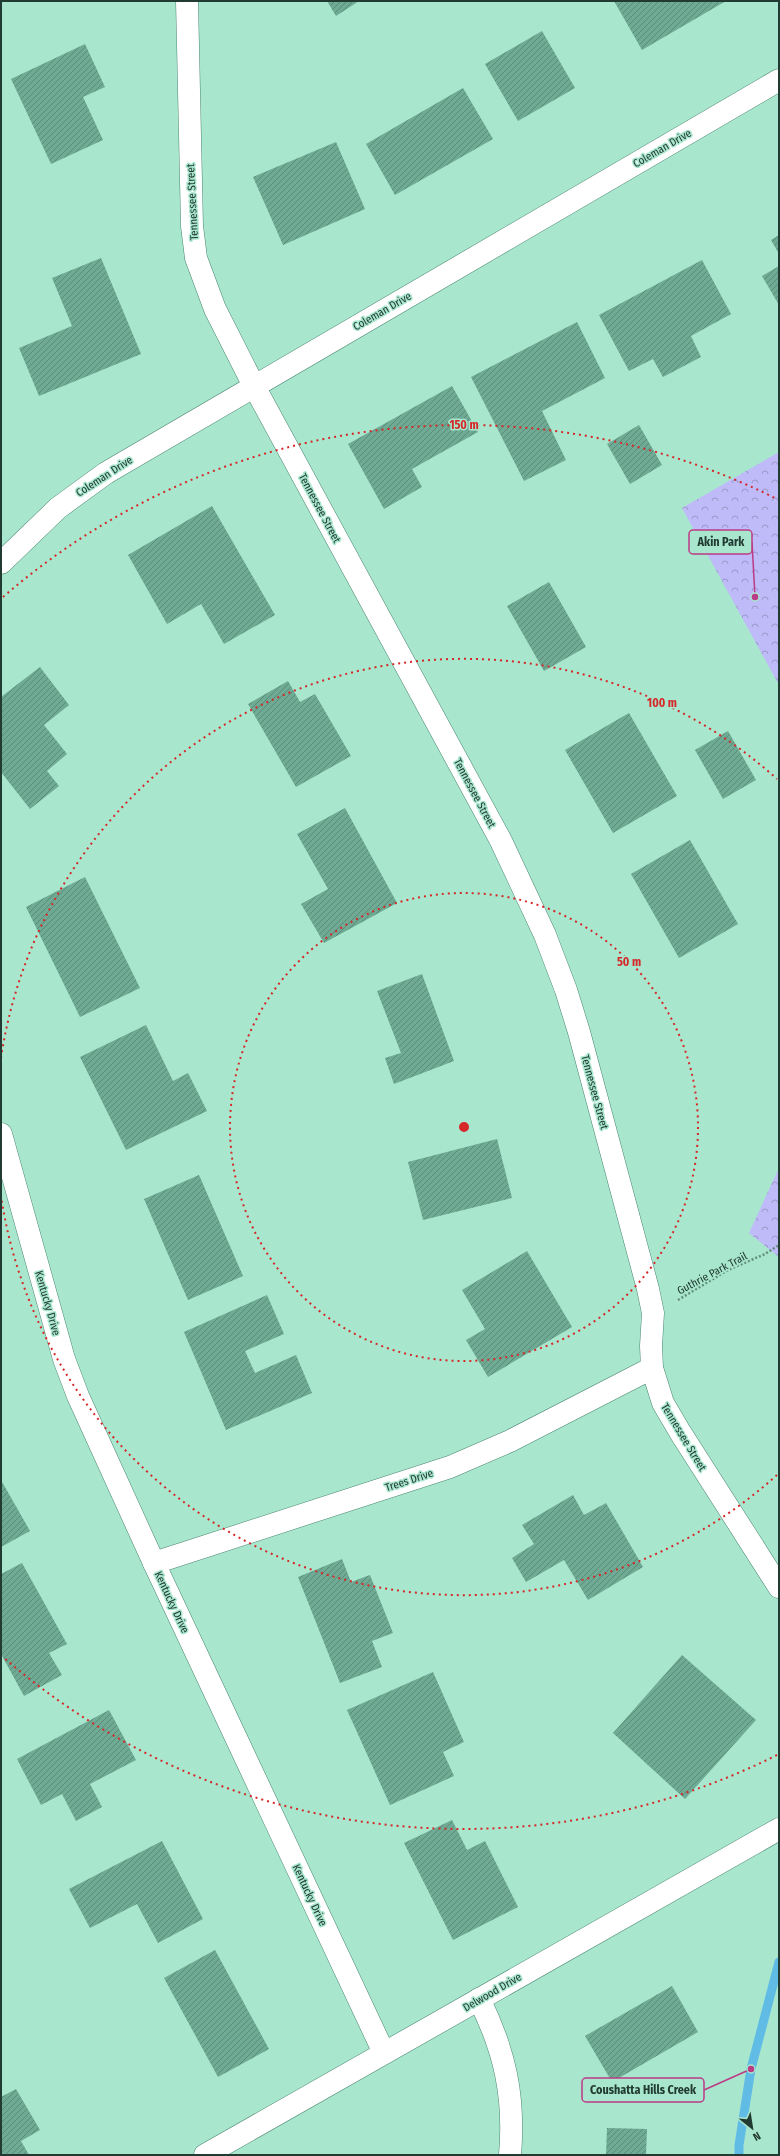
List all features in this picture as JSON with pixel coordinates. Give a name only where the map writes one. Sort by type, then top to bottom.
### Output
[{"type":"street","name":"Tennessee Street","points":[[187,1],[192,226],[196,258],[215,309],[254,386],[501,841],[545,936],[566,990],[579,1032],[648,1289],[653,1314],[651,1346],[652,1368],[658,1390],[671,1418],[779,1587]]},
{"type":"street","name":"Coleman Drive","points":[[1,563],[38,526],[81,490],[106,473],[779,80]]},
{"type":"street","name":"Kentucky Drive","points":[[1,1134],[64,1359],[78,1396],[154,1563],[384,2053]]},
{"type":"street","name":"Trees Drive","points":[[154,1563],[450,1467],[510,1441],[652,1368]]},
{"type":"street","name":"Delwood Drive","points":[[205,2155],[779,1829]]},
{"type":"street","points":[[479,1999],[493,2027],[508,2078],[511,2098],[510,2155]]},
{"type":"path","name":"Guthrie Park Trail","points":[[653,1314],[694,1292],[728,1270],[765,1254],[779,1245]]},
{"type":"green space","points":[[779,452],[779,685],[682,508]]},
{"type":"green space","points":[[779,1168],[779,1257],[749,1233]]},
{"type":"building","points":[[327,1],[359,1],[336,16]]},
{"type":"building","points":[[614,1],[726,1],[642,50]]},
{"type":"building","points":[[542,31],[575,88],[518,121],[485,64]]},
{"type":"building","points":[[85,44],[105,87],[83,97],[103,140],[51,164],[11,79]]},
{"type":"building","points":[[463,88],[493,139],[395,195],[366,144]]},
{"type":"building","points":[[336,142],[365,209],[283,245],[253,177]]},
{"type":"building","points":[[779,235],[779,254],[771,240]]},
{"type":"building","points":[[101,258],[141,354],[39,396],[19,348],[72,326],[52,278]]},
{"type":"building","points":[[702,260],[731,314],[691,336],[701,357],[663,377],[653,359],[629,371],[599,315]]},
{"type":"building","points":[[779,266],[779,305],[762,276]]},
{"type":"building","points":[[577,322],[605,378],[542,411],[566,460],[524,481],[471,377]]},
{"type":"building","points":[[452,386],[478,432],[412,469],[422,487],[384,509],[348,444]]},
{"type":"building","points":[[639,425],[662,465],[630,484],[607,444]]},
{"type":"building","points":[[212,506],[275,615],[224,644],[201,604],[167,624],[128,555]]},
{"type":"building","points":[[549,582],[586,647],[544,671],[507,606]]},
{"type":"building","points":[[40,667],[69,705],[44,725],[67,754],[47,771],[59,786],[30,809],[1,772],[1,697]]},
{"type":"building","points":[[288,681],[300,702],[315,694],[351,756],[296,787],[248,704]]},
{"type":"building","points":[[629,713],[677,796],[613,833],[565,750]]},
{"type":"building","points":[[728,731],[756,780],[723,799],[695,750]]},
{"type":"building","points":[[345,808],[397,903],[324,943],[301,904],[328,889],[297,834]]},
{"type":"building","points":[[690,840],[738,924],[679,958],[631,874]]},
{"type":"building","points":[[85,877],[140,988],[80,1017],[26,907]]},
{"type":"building","points":[[422,974],[454,1061],[394,1084],[385,1058],[401,1053],[377,991]]},
{"type":"building","points":[[146,1025],[173,1081],[188,1073],[207,1111],[126,1150],[80,1057]]},
{"type":"building","points":[[497,1139],[512,1198],[423,1220],[408,1162]]},
{"type":"building","points":[[199,1175],[243,1276],[188,1300],[144,1199]]},
{"type":"building","points":[[527,1251],[572,1327],[488,1377],[466,1340],[485,1329],[462,1290]]},
{"type":"building","points":[[267,1295],[284,1334],[245,1351],[255,1373],[296,1355],[312,1393],[226,1430],[184,1332]]},
{"type":"building","points":[[1,1480],[30,1531],[1,1547]]},
{"type":"building","points":[[573,1495],[584,1515],[606,1503],[643,1567],[588,1600],[564,1560],[526,1582],[512,1558],[534,1544],[522,1525]]},
{"type":"building","points":[[342,1559],[351,1582],[370,1575],[393,1633],[372,1641],[382,1667],[340,1683],[298,1577]]},
{"type":"building","points":[[22,1563],[67,1644],[49,1653],[62,1675],[24,1696],[1,1654],[1,1574]]},
{"type":"building","points":[[682,1655],[756,1720],[685,1799],[613,1733]]},
{"type":"building","points":[[433,1672],[464,1742],[443,1752],[454,1776],[390,1805],[347,1710]]},
{"type":"building","points":[[109,1710],[136,1760],[90,1784],[102,1807],[76,1821],[62,1794],[41,1805],[17,1759]]},
{"type":"building","points":[[452,1820],[467,1850],[485,1841],[518,1907],[453,1940],[404,1843]]},
{"type":"building","points":[[162,1841],[203,1919],[158,1943],[137,1904],[90,1928],[69,1889]]},
{"type":"building","points":[[215,1950],[269,2049],[218,2077],[164,1978]]},
{"type":"building","points":[[672,1986],[698,2032],[612,2082],[585,2036]]},
{"type":"building","points":[[16,2089],[40,2130],[21,2141],[29,2155],[1,2155],[1,2097]]},
{"type":"building","points":[[607,2128],[647,2129],[646,2155],[606,2155]]},
{"type":"waterway","points":[[739,2155],[739,2145],[751,2069],[779,1962]]},
{"type":"place","name":"Akin Park","points":[[755,597]]},
{"type":"place","name":"Coushatta Hills Creek","points":[[751,2069]]}]
